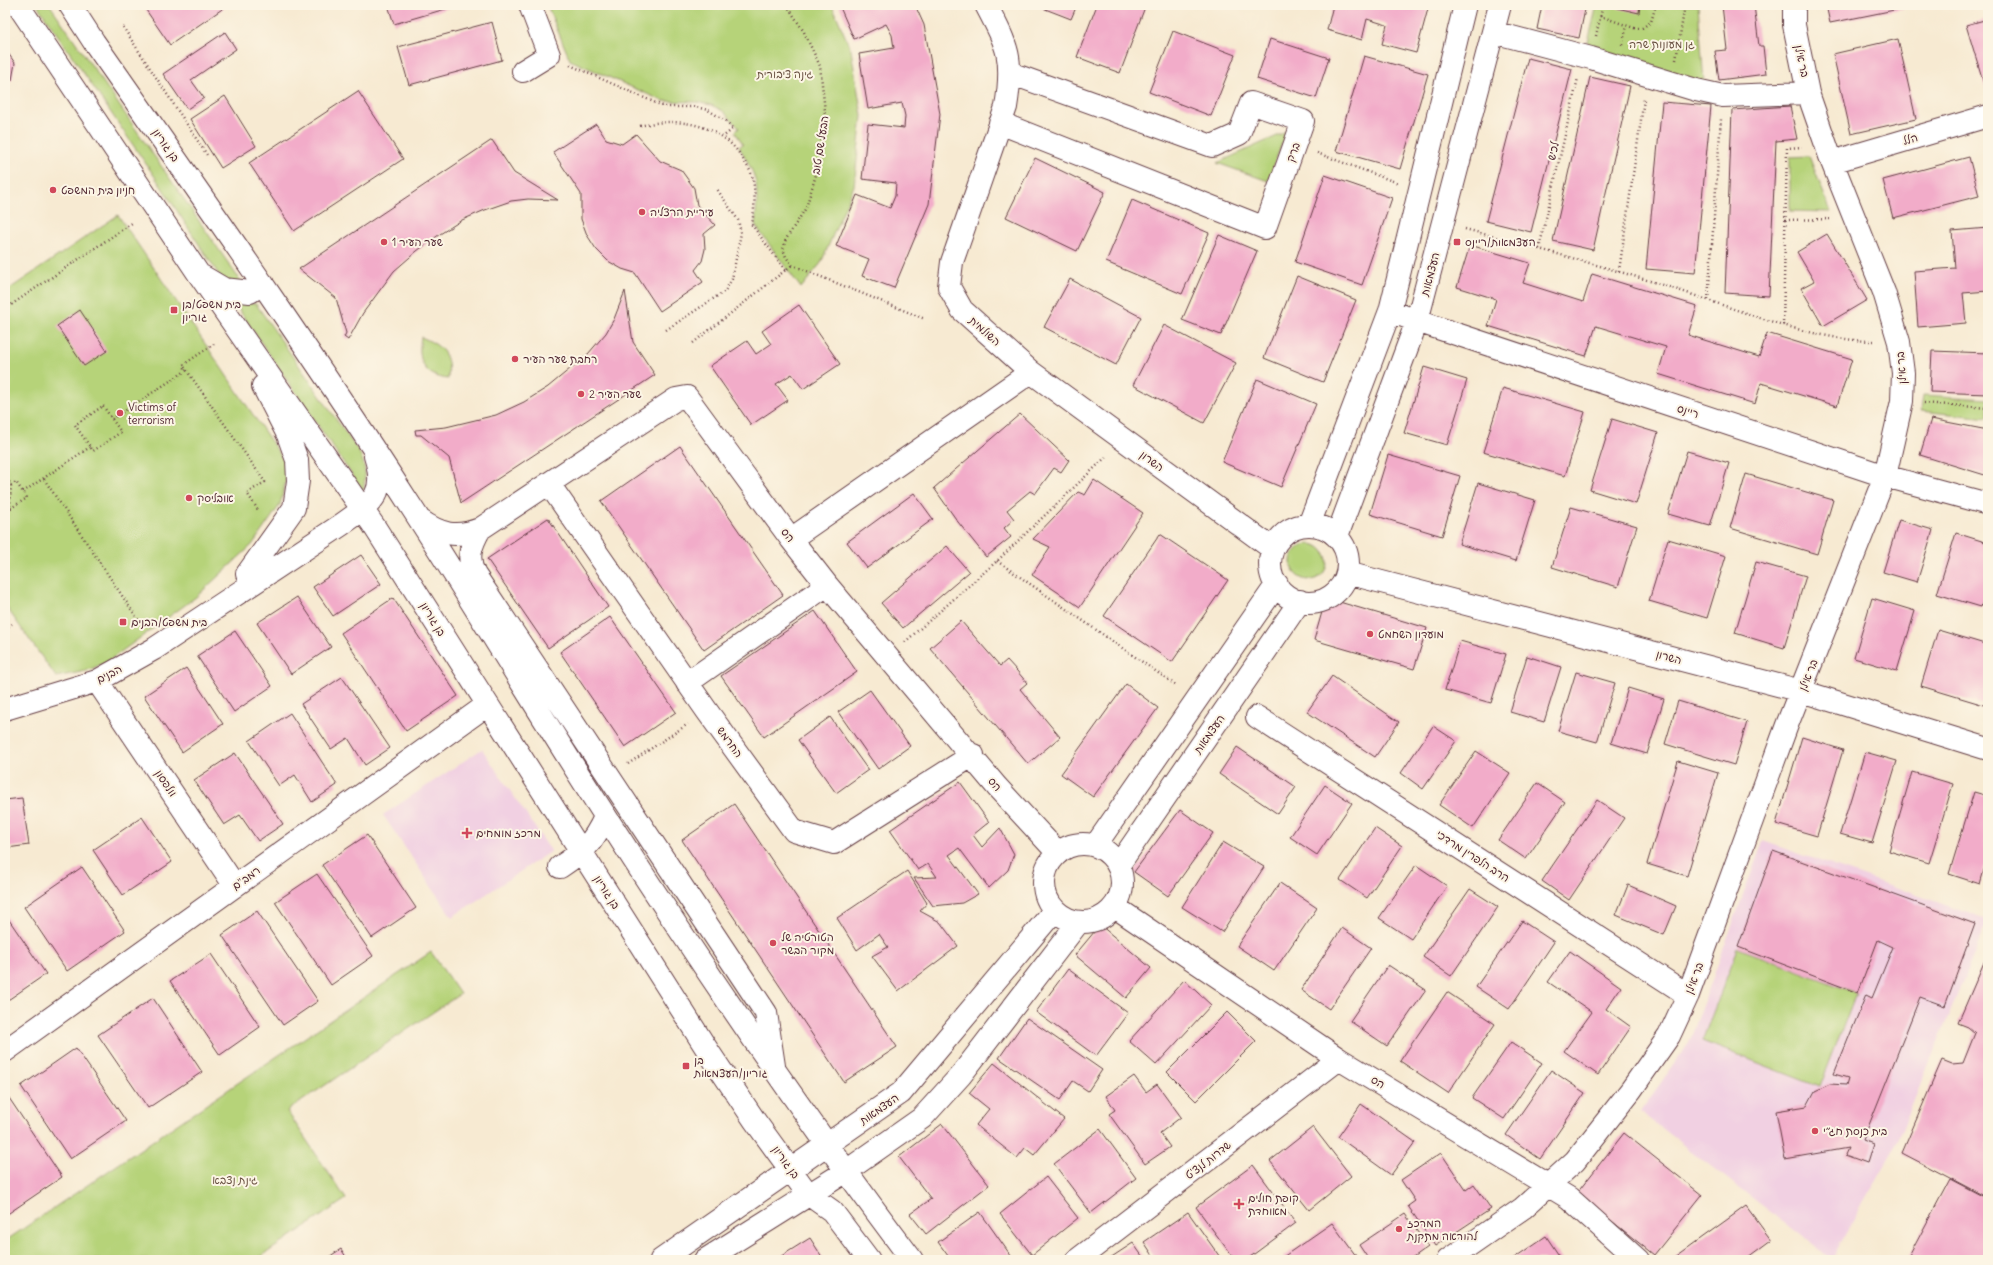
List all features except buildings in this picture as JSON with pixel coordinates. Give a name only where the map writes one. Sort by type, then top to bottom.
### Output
[{"type":"street","name":"בן גוריון","points":[[18,5],[198,273],[368,508],[488,705],[710,1054],[755,1121],[808,1194],[832,1211],[869,1260]]},
{"type":"street","name":"בן גוריון","points":[[70,5],[94,42],[263,284],[371,444],[416,513],[605,817],[775,1072],[846,1172],[912,1260]]},
{"type":"street","points":[[523,71],[549,56],[530,5]]},
{"type":"street","name":"השולמית","points":[[986,5],[1006,43],[1010,73],[1006,107],[952,262],[950,287],[962,310],[1031,372]]},
{"type":"street","points":[[1309,525],[1390,311],[1465,5]]},
{"type":"street","name":"העצמאות","points":[[1336,536],[1417,321],[1500,5]]},
{"type":"street","name":"בר אילן","points":[[1448,1260],[1523,1208],[1575,1161],[1630,1090],[1669,1036],[1688,995],[1801,691],[1885,476],[1902,401],[1903,374],[1899,342],[1881,284],[1828,153],[1808,93],[1794,25],[1794,5]]},
{"type":"street","points":[[1493,32],[1587,57],[1647,77],[1723,96],[1808,93]]},
{"type":"street","name":"ברק","points":[[1000,123],[1265,228],[1304,121],[1251,103],[1239,134],[1212,146],[1010,73]]},
{"type":"street","name":"הלל","points":[[1828,153],[1988,116]]},
{"type":"street","name":"בן גוריון","points":[[198,273],[215,285],[224,289],[250,292],[263,284]]},
{"type":"street","name":"ריינס","points":[[1390,311],[1885,476],[1988,504]]},
{"type":"street","points":[[230,318],[288,435],[297,460],[298,481],[294,508],[247,574]]},
{"type":"street","points":[[791,539],[1031,372]]},
{"type":"street","name":"השרון","points":[[1031,372],[1273,549]]},
{"type":"street","name":"הס","points":[[480,529],[676,399],[687,397],[791,539],[827,585],[972,755],[997,787],[1058,853]]},
{"type":"street","name":"בן גוריון","points":[[368,508],[379,469],[371,444]]},
{"type":"street","name":"החרמש","points":[[549,484],[687,682],[794,831],[834,843],[972,755]]},
{"type":"street","points":[[368,508],[391,497],[416,513],[435,531],[452,534],[466,534],[480,529]]},
{"type":"street","name":"הבנים","points":[[202,617],[247,574],[347,506],[368,508]]},
{"type":"street","name":"הבנים","points":[[5,709],[97,681],[154,649],[340,525],[368,508]]},
{"type":"street","points":[[1309,525],[1319,526],[1336,536],[1346,553],[1348,563],[1347,573],[1342,584],[1334,593],[1324,599],[1312,602],[1300,602],[1289,596],[1277,584],[1270,569],[1273,549],[1279,539],[1288,531],[1309,525]]},
{"type":"street","points":[[480,529],[471,545],[470,566],[766,1012],[775,1072]]},
{"type":"street","name":"השרון","points":[[1347,573],[1801,691],[1988,749]]},
{"type":"street","points":[[1095,846],[1277,584]]},
{"type":"street","points":[[687,682],[827,585]]},
{"type":"street","name":"העצמאות","points":[[1118,866],[1300,602]]},
{"type":"street","name":"וולפסון","points":[[97,681],[235,886]]},
{"type":"street","name":"רמב\"ם","points":[[5,1051],[488,705]]},
{"type":"street","name":"הרב הלפרין מרדכי","points":[[1257,717],[1688,995]]},
{"type":"street","points":[[596,874],[575,867],[560,867],[582,852],[596,836],[605,817]]},
{"type":"street","points":[[1075,845],[1095,846],[1112,857],[1118,866],[1122,876],[1120,898],[1105,916],[1092,922],[1078,923],[1069,921],[1054,911],[1044,892],[1043,881],[1046,870],[1058,853],[1075,845]]},
{"type":"street","name":"הס","points":[[1114,907],[1339,1059],[1569,1198],[1638,1260]]},
{"type":"street","name":"העצמאות","points":[[661,1260],[901,1093],[1054,911]]},
{"type":"street","points":[[705,1260],[808,1194],[846,1172],[922,1118],[961,1076],[1078,923]]},
{"type":"street","name":"שדרות לנצ'ט","points":[[1077,1260],[1339,1059]]},
{"type":"path","name":"הבעל שם טוב","points":[[787,5],[804,32],[820,66],[825,111],[818,168],[806,208],[786,239],[783,249],[792,266]]},
{"type":"path","name":"לכיש","points":[[1539,249],[1587,57],[1603,5]]},
{"type":"path","points":[[1600,16],[1634,28],[1642,28],[1651,22],[1656,5]]},
{"type":"path","points":[[1673,83],[1685,5]]},
{"type":"path","points":[[123,26],[207,155]]},
{"type":"path","points":[[549,56],[665,107],[696,107],[708,110],[726,121],[733,129],[724,136]]},
{"type":"path","points":[[1619,271],[1647,77]]},
{"type":"path","points":[[1708,300],[1723,96]]},
{"type":"path","points":[[640,126],[654,122],[685,123],[702,126],[724,136],[730,141],[741,154],[753,178],[755,203],[752,225],[786,270]]},
{"type":"path","points":[[1295,145],[1419,191]]},
{"type":"path","points":[[1783,324],[1786,148],[1828,153]]},
{"type":"path","points":[[666,330],[724,291],[732,279],[741,232],[738,220],[717,189]]},
{"type":"path","points":[[1785,220],[1854,218]]},
{"type":"path","points":[[5,309],[132,223]]},
{"type":"path","points":[[1443,223],[1619,271],[1783,324],[1840,338],[1899,342]]},
{"type":"path","points":[[693,343],[792,266],[925,320]]},
{"type":"path","points":[[214,344],[184,365],[265,482],[247,493],[258,510]]},
{"type":"path","points":[[112,419],[187,370]]},
{"type":"path","points":[[1902,401],[1988,408]]},
{"type":"path","points":[[103,406],[112,419],[121,432],[93,451],[75,425],[103,406]]},
{"type":"path","points":[[888,657],[997,560],[1124,440]]},
{"type":"path","points":[[23,492],[90,447]]},
{"type":"path","points":[[5,475],[11,485],[10,506]]},
{"type":"path","points":[[44,479],[139,621]]},
{"type":"path","points":[[5,510],[27,498],[16,482],[11,485]]},
{"type":"path","points":[[997,560],[1197,700]]},
{"type":"path","points":[[5,629],[12,624]]},
{"type":"path","points":[[609,777],[680,729]]},
{"type":"shaded area","name":"מרכז מומחים","points":[[482,749],[551,851],[452,917],[383,815]]},
{"type":"shaded area","points":[[1763,841],[1988,920],[1894,1149],[1831,1258],[1640,1112],[1689,1043]]},
{"type":"green space","points":[[37,5],[50,5],[244,286],[223,281],[155,177]]},
{"type":"green space","name":"גינה ציבורית","points":[[547,5],[832,5],[851,50],[862,116],[854,186],[821,263],[801,288],[755,225],[757,201],[756,184],[751,168],[739,147],[743,144],[735,132],[739,128],[723,111],[711,105],[697,102],[663,101],[570,60]]},
{"type":"green space","name":"גן מעונות שרה","points":[[1597,5],[1698,5],[1705,96],[1586,50]]},
{"type":"green space","points":[[1286,132],[1268,181],[1217,163]]},
{"type":"green space","points":[[1809,156],[1831,212],[1790,211],[1790,157]]},
{"type":"green space","points":[[118,215],[285,462],[286,479],[280,505],[252,545],[196,597],[107,662],[86,671],[56,677],[7,608],[5,609],[5,292]]},
{"type":"green space","points":[[233,301],[256,304],[359,452],[365,471],[363,491]]},
{"type":"green space","points":[[421,337],[429,340],[444,352],[448,364],[448,379],[433,374],[424,366],[420,353]]},
{"type":"green space","points":[[1923,395],[1988,399],[1988,418],[1921,411]]},
{"type":"green space","points":[[1309,544],[1322,549],[1327,562],[1322,575],[1309,580],[1296,575],[1291,562],[1296,549]]},
{"type":"green space","points":[[1738,948],[1856,993],[1820,1087],[1702,1041]]},
{"type":"green space","name":"גינת נצבא","points":[[431,952],[460,994],[287,1111],[346,1199],[256,1260],[5,1260],[5,1241]]},
{"type":"place","name":"חניון בית המשפט","points":[[53,190]]},
{"type":"place","name":"עיריית הרצליה","points":[[642,212]]},
{"type":"place","name":"שער העיר 1","points":[[384,242]]},
{"type":"place","name":"העצמאות/ריינס","points":[[1457,242]]},
{"type":"place","name":"בית משפט/בן גוריון","points":[[174,310]]},
{"type":"place","name":"רחבת שער העיר","points":[[515,359]]},
{"type":"place","name":"שער העיר 2","points":[[581,394]]},
{"type":"place","name":"Victims of terrorism","points":[[120,413]]},
{"type":"place","name":"אובליסק","points":[[189,498]]},
{"type":"place","name":"בית משפט/הבנים","points":[[123,622]]},
{"type":"place","name":"מועדון השחמט","points":[[1370,634]]},
{"type":"place","name":"מרכז מומחים","points":[[467,833]]},
{"type":"place","name":"הטורטיה של מקור הבשר","points":[[773,943]]},
{"type":"place","name":"בן גוריון/העצמאות","points":[[686,1066]]},
{"type":"place","name":"בית כנסת חג״י","points":[[1815,1131]]},
{"type":"place","name":"קופת חולים מאוחדת","points":[[1239,1204]]},
{"type":"place","name":"המרכז להוראה מתקנת","points":[[1399,1229]]}]
